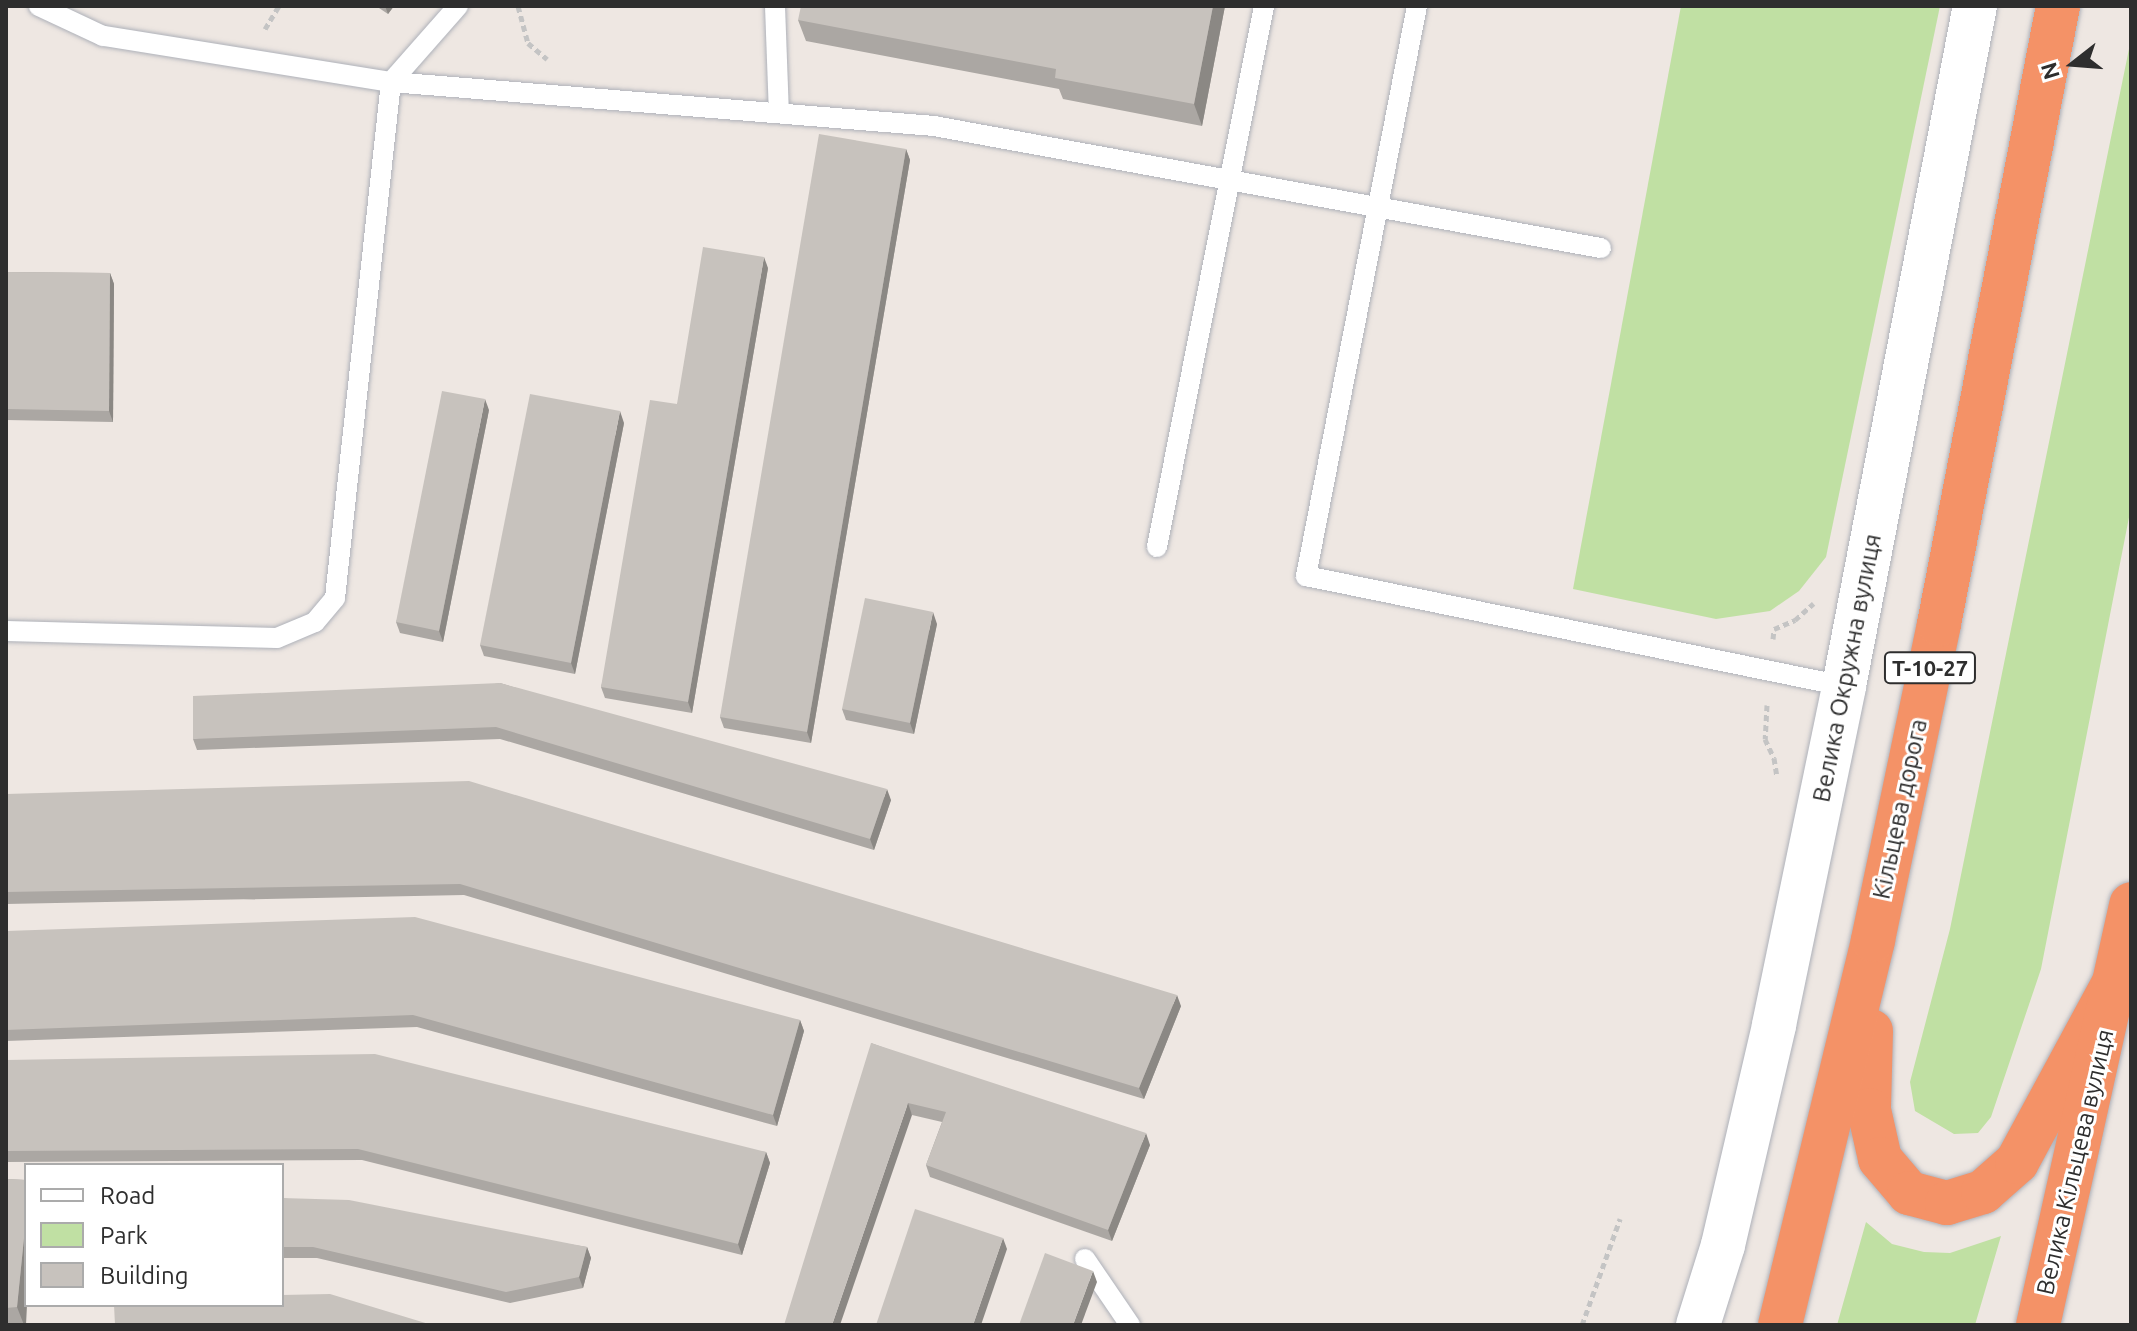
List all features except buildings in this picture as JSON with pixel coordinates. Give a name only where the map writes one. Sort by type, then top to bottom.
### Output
[{"type":"highway","name":"Кільцева дорога","points":[[1780,1325],[1873,940],[1939,624],[2058,6]]},
{"type":"highway","name":"Велика Кільцева вулиця","points":[[2038,1325],[2131,904]]},
{"type":"highway","points":[[1873,940],[1869,1110],[1880,1159],[1909,1193],[1947,1203],[1983,1192],[2017,1162],[2117,977]]},
{"type":"street","name":"Велика Окружна вулиця","points":[[1698,1325],[1723,1245],[1774,1025],[1844,686],[1975,6]]},
{"type":"lane","points":[[39,6],[103,36],[391,82],[934,126],[1230,177],[1601,248]]},
{"type":"lane","points":[[6,631],[277,638],[315,622],[335,598],[391,82],[458,6]]},
{"type":"lane","points":[[775,6],[779,113]]},
{"type":"lane","points":[[1157,547],[1264,6]]},
{"type":"lane","points":[[1417,6],[1306,576],[1844,686]]},
{"type":"lane","points":[[1085,1259],[1130,1325]]},
{"type":"path","points":[[518,6],[528,43],[592,98]]},
{"type":"path","points":[[1582,1325],[1620,1219]]},
{"type":"green space","points":[[1681,6],[1940,6],[1826,557],[1799,591],[1770,611],[1716,619],[1573,589]]},
{"type":"green space","points":[[2131,39],[2131,507],[2041,969],[1991,1117],[1978,1133],[1954,1134],[1915,1111],[1910,1082],[1950,929]]},
{"type":"green space","points":[[1866,1222],[1892,1244],[1924,1252],[1950,1253],[2001,1236],[1975,1325],[1837,1325]]}]
